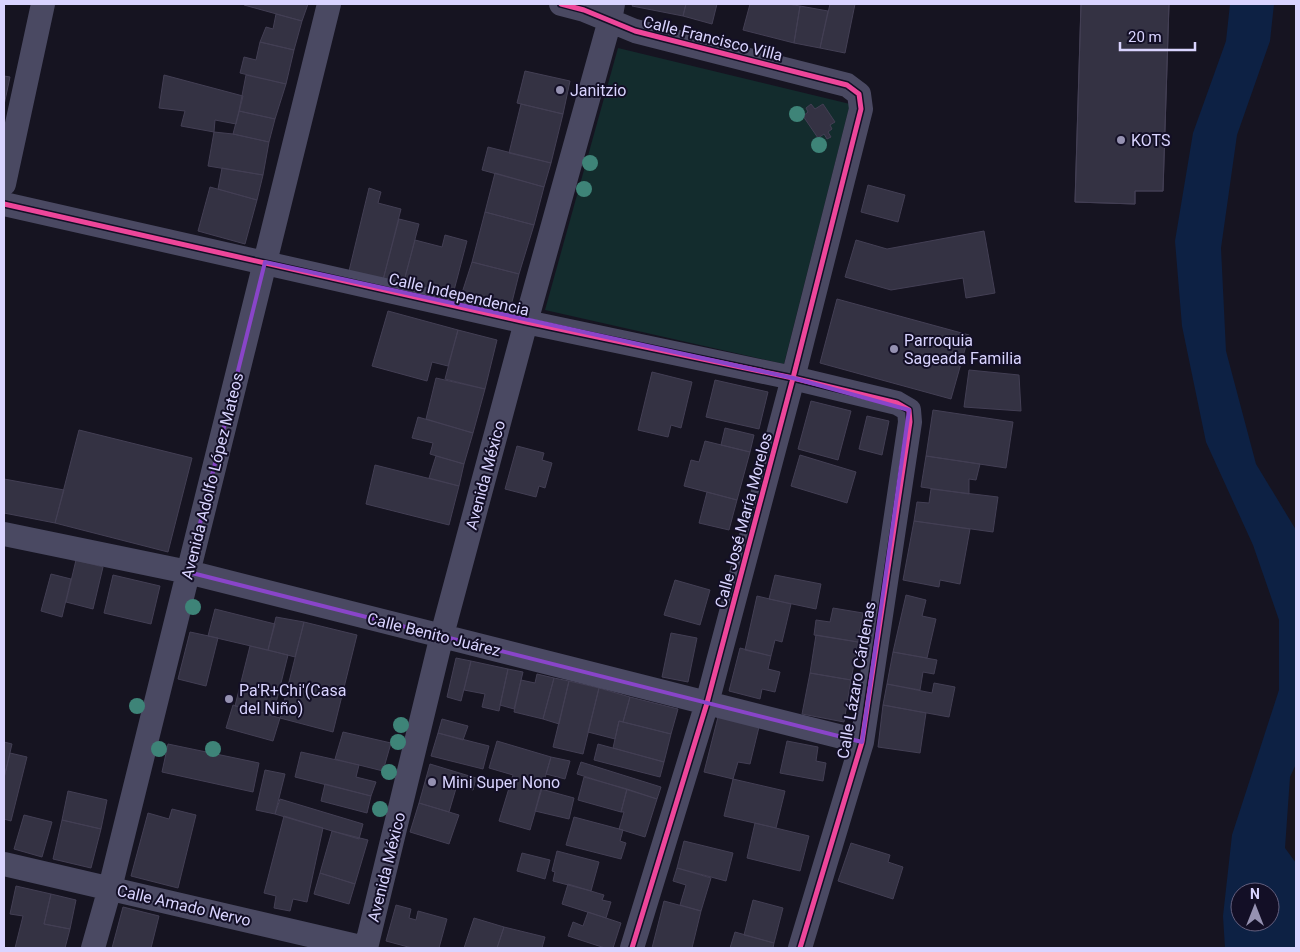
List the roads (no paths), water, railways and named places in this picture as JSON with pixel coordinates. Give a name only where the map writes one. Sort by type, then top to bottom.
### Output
[{"type":"street","points":[[4,184],[43,4]]},
{"type":"street","name":"Avenida Adolfo López Mateos","points":[[93,948],[110,888],[329,4]]},
{"type":"street","name":"Calle Francisco Villa","points":[[561,4],[584,10],[612,12],[636,32],[847,85],[859,94]]},
{"type":"street","name":"Avenida México","points":[[365,948],[442,635],[612,12]]},
{"type":"street","name":"Calle José María Morelos","points":[[632,948],[707,703],[793,378],[861,109],[859,94]]},
{"type":"street","name":"Calle Independencia","points":[[4,204],[526,322],[793,378],[897,403],[909,410]]},
{"type":"street","name":"Calle Lázaro Cárdenas","points":[[800,948],[862,742],[910,422],[909,410]]},
{"type":"street","name":"Calle Benito Juárez","points":[[4,534],[188,572],[862,742]]},
{"type":"street","name":"Calle Amado Nervo","points":[[4,864],[365,948]]},
{"type":"water","points":[[1230,4],[1274,4],[1270,41],[1237,135],[1221,248],[1226,351],[1256,464],[1296,530],[1296,764],[1290,777],[1285,848],[1296,863],[1296,948],[1225,948],[1223,916],[1232,835],[1279,690],[1279,620],[1253,545],[1206,442],[1182,326],[1175,241],[1193,133],[1226,41]]},
{"type":"place","name":"Janitzio","points":[[560,90]]},
{"type":"place","name":"KOTS","points":[[1121,140]]},
{"type":"place","name":"Parroquia Sageada Familia","points":[[894,349]]},
{"type":"place","name":"Pa'R+Chi'(Casa del Niño)","points":[[229,699]]},
{"type":"place","name":"Mini Super Nono","points":[[432,782]]}]
